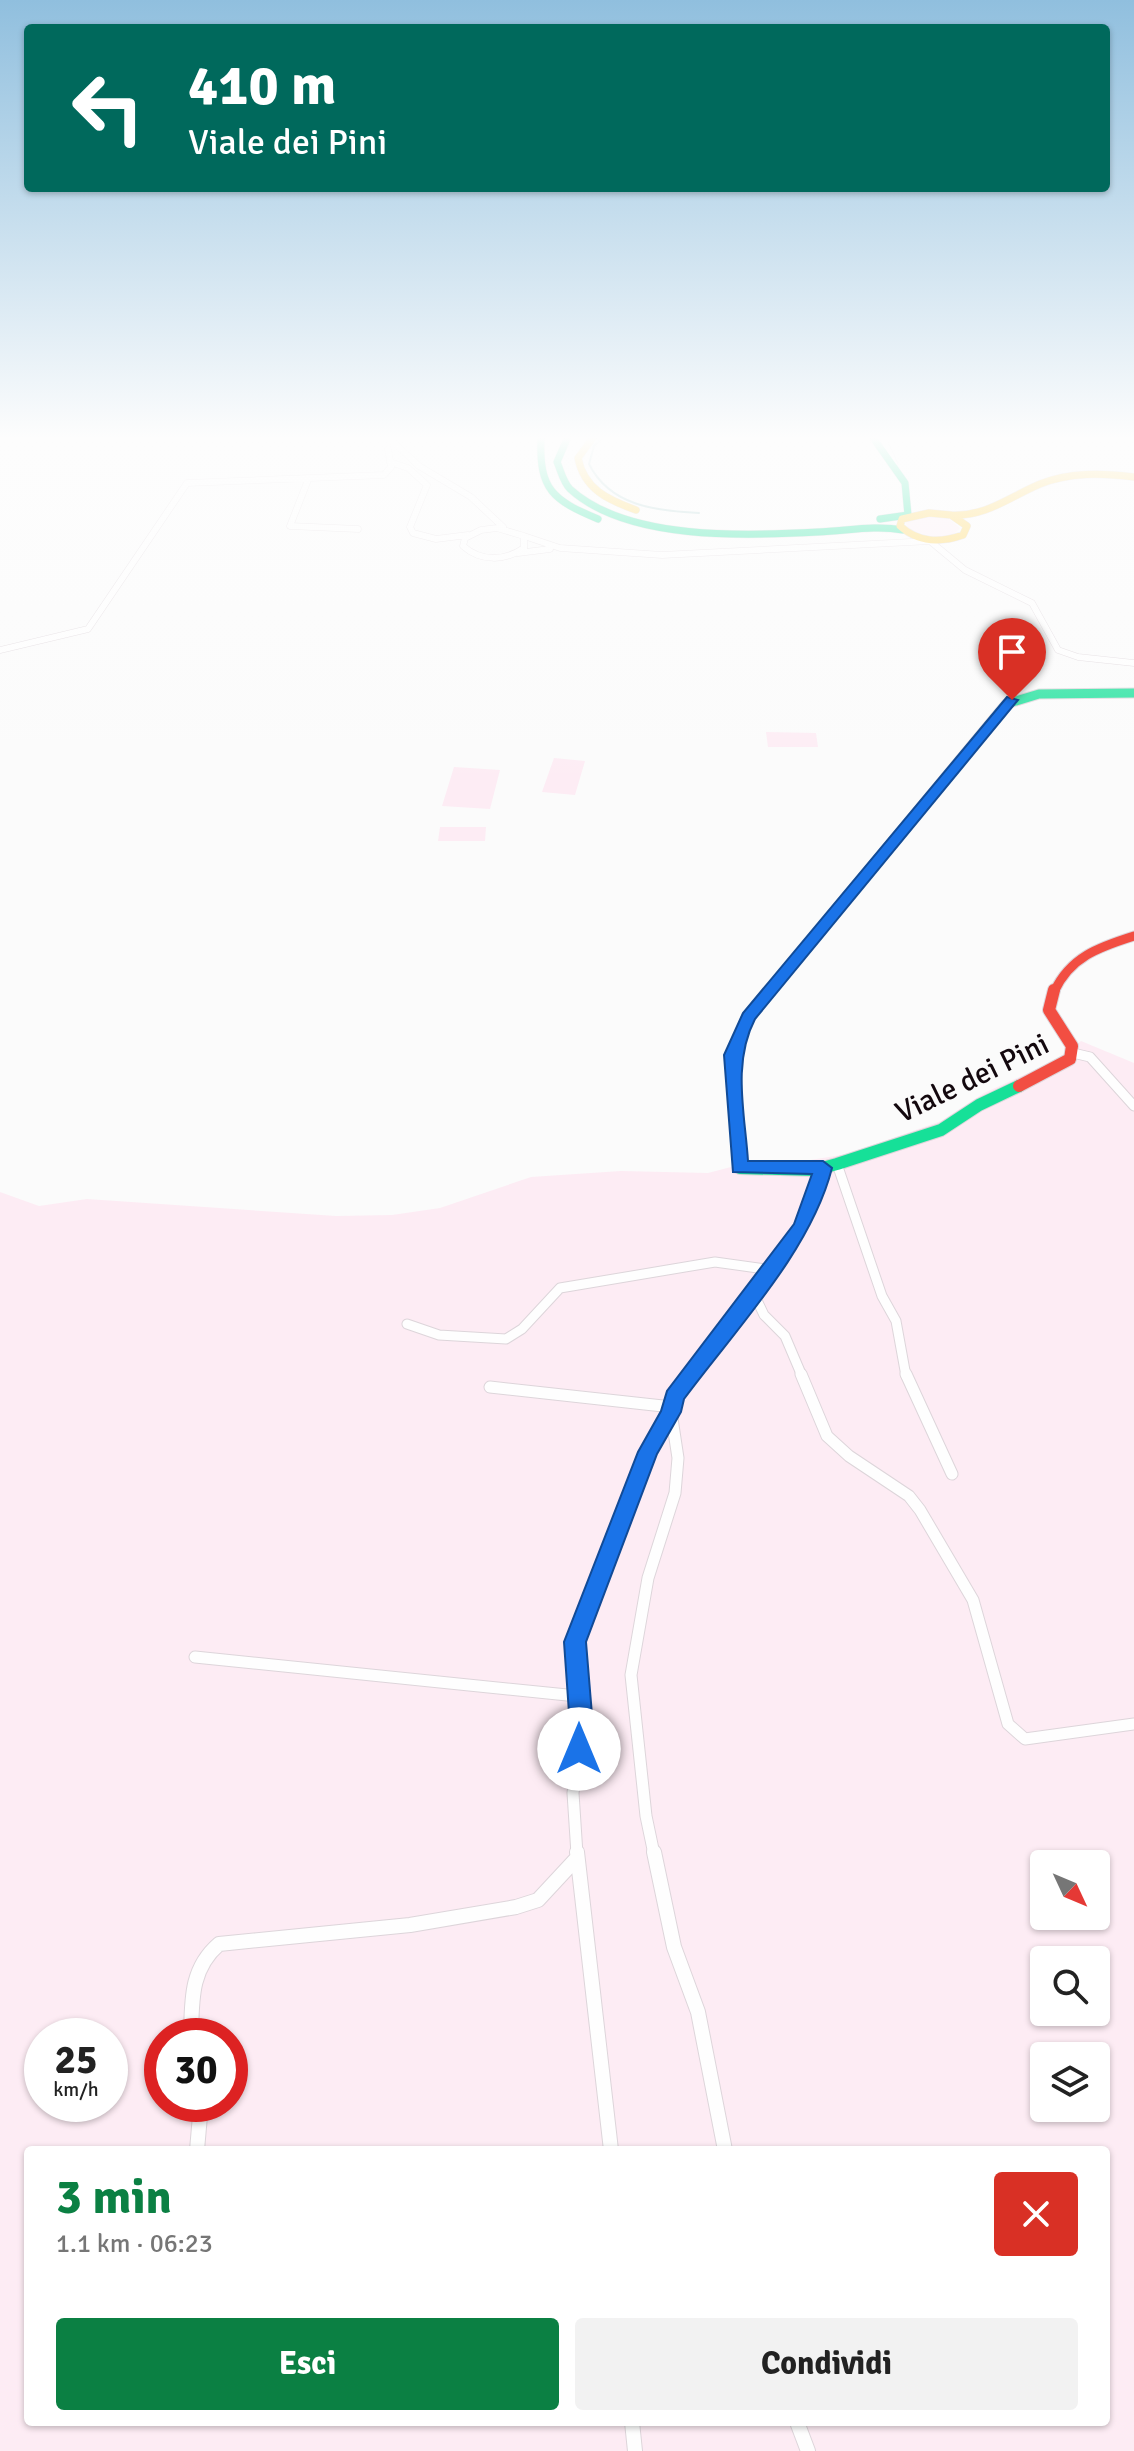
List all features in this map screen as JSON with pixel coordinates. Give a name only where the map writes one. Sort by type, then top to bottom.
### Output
[{"type":"main road","name":"Viale dei Pini","points":[[1134,693],[1039,694],[1006,704],[748,1017],[732,1055],[740,1168],[823,1168],[837,1164],[941,1130],[979,1105],[1063,1065],[1073,1053],[1072,1046],[1049,1010],[1054,992],[1084,951],[1134,936]]},
{"type":"street","points":[[0,650],[88,629],[139,553]]},
{"type":"street","points":[[477,553],[490,558],[519,553]]},
{"type":"street","points":[[638,553],[701,553]]},
{"type":"street","points":[[954,553],[965,570],[1032,603],[1039,611],[1050,642],[1058,649],[1091,658],[1114,658],[1134,663]]},
{"type":"street","points":[[1073,1053],[1090,1057],[1134,1106]]},
{"type":"street","points":[[837,1164],[882,1296],[896,1321],[907,1381],[952,1474]]},
{"type":"street","points":[[724,2146],[698,2012],[674,1947],[651,1844],[639,1765],[631,1675],[648,1578],[675,1493],[678,1458],[672,1410],[674,1397],[801,1228],[815,1200],[823,1168]]},
{"type":"street","points":[[407,1324],[439,1335],[506,1339],[522,1329],[560,1288],[715,1262],[772,1270]]},
{"type":"street","points":[[754,1294],[764,1315],[785,1336],[814,1400],[821,1429],[843,1451],[914,1502],[973,1600],[1008,1724],[1025,1739],[1134,1724]]},
{"type":"street","points":[[490,1387],[672,1410]]},
{"type":"street","points":[[611,2146],[577,1858],[573,1793],[582,1727],[577,1696],[575,1642],[589,1597],[648,1452],[672,1410]]},
{"type":"street","points":[[195,1657],[577,1696]]},
{"type":"street","points":[[192,2018],[195,1970],[207,1952],[219,1944],[410,1925],[516,1907],[538,1900],[577,1858]]},
{"type":"street","points":[[197,2146],[199,2122]]},
{"type":"street","points":[[632,2426],[635,2451]]},
{"type":"street","points":[[799,2426],[808,2451]]},
{"type":"shaded area","points":[[766,732],[816,733],[818,747],[768,747]]},
{"type":"shaded area","points":[[554,758],[585,761],[575,795],[542,792]]},
{"type":"shaded area","points":[[454,767],[500,770],[490,809],[442,806]]},
{"type":"shaded area","points":[[440,827],[486,827],[485,841],[438,841]]},
{"type":"shaded area","points":[[1081,1041],[1134,1063],[1134,2451],[0,2451],[0,1192],[39,1206],[87,1199],[336,1216],[392,1215],[440,1208],[531,1177],[621,1171],[708,1173],[750,1162],[798,1162],[847,1154],[941,1121],[984,1093],[1063,1057]]},
{"type":"traffic: fast","points":[[1019,1086],[979,1105],[941,1130],[837,1164],[815,1170],[740,1168],[732,1055],[748,1017],[1006,704],[1039,694],[1134,693]]},
{"type":"traffic: jam","points":[[1019,1086],[1070,1059],[1072,1046],[1049,1010],[1053,993],[1068,968],[1090,952],[1134,936]]},
{"type":"route","points":[[579,1749],[582,1727],[576,1686],[575,1642],[589,1597],[648,1452],[671,1412],[674,1397],[801,1228],[815,1200],[823,1168],[740,1168],[732,1055],[739,1034],[748,1017],[1012,700]]}]
